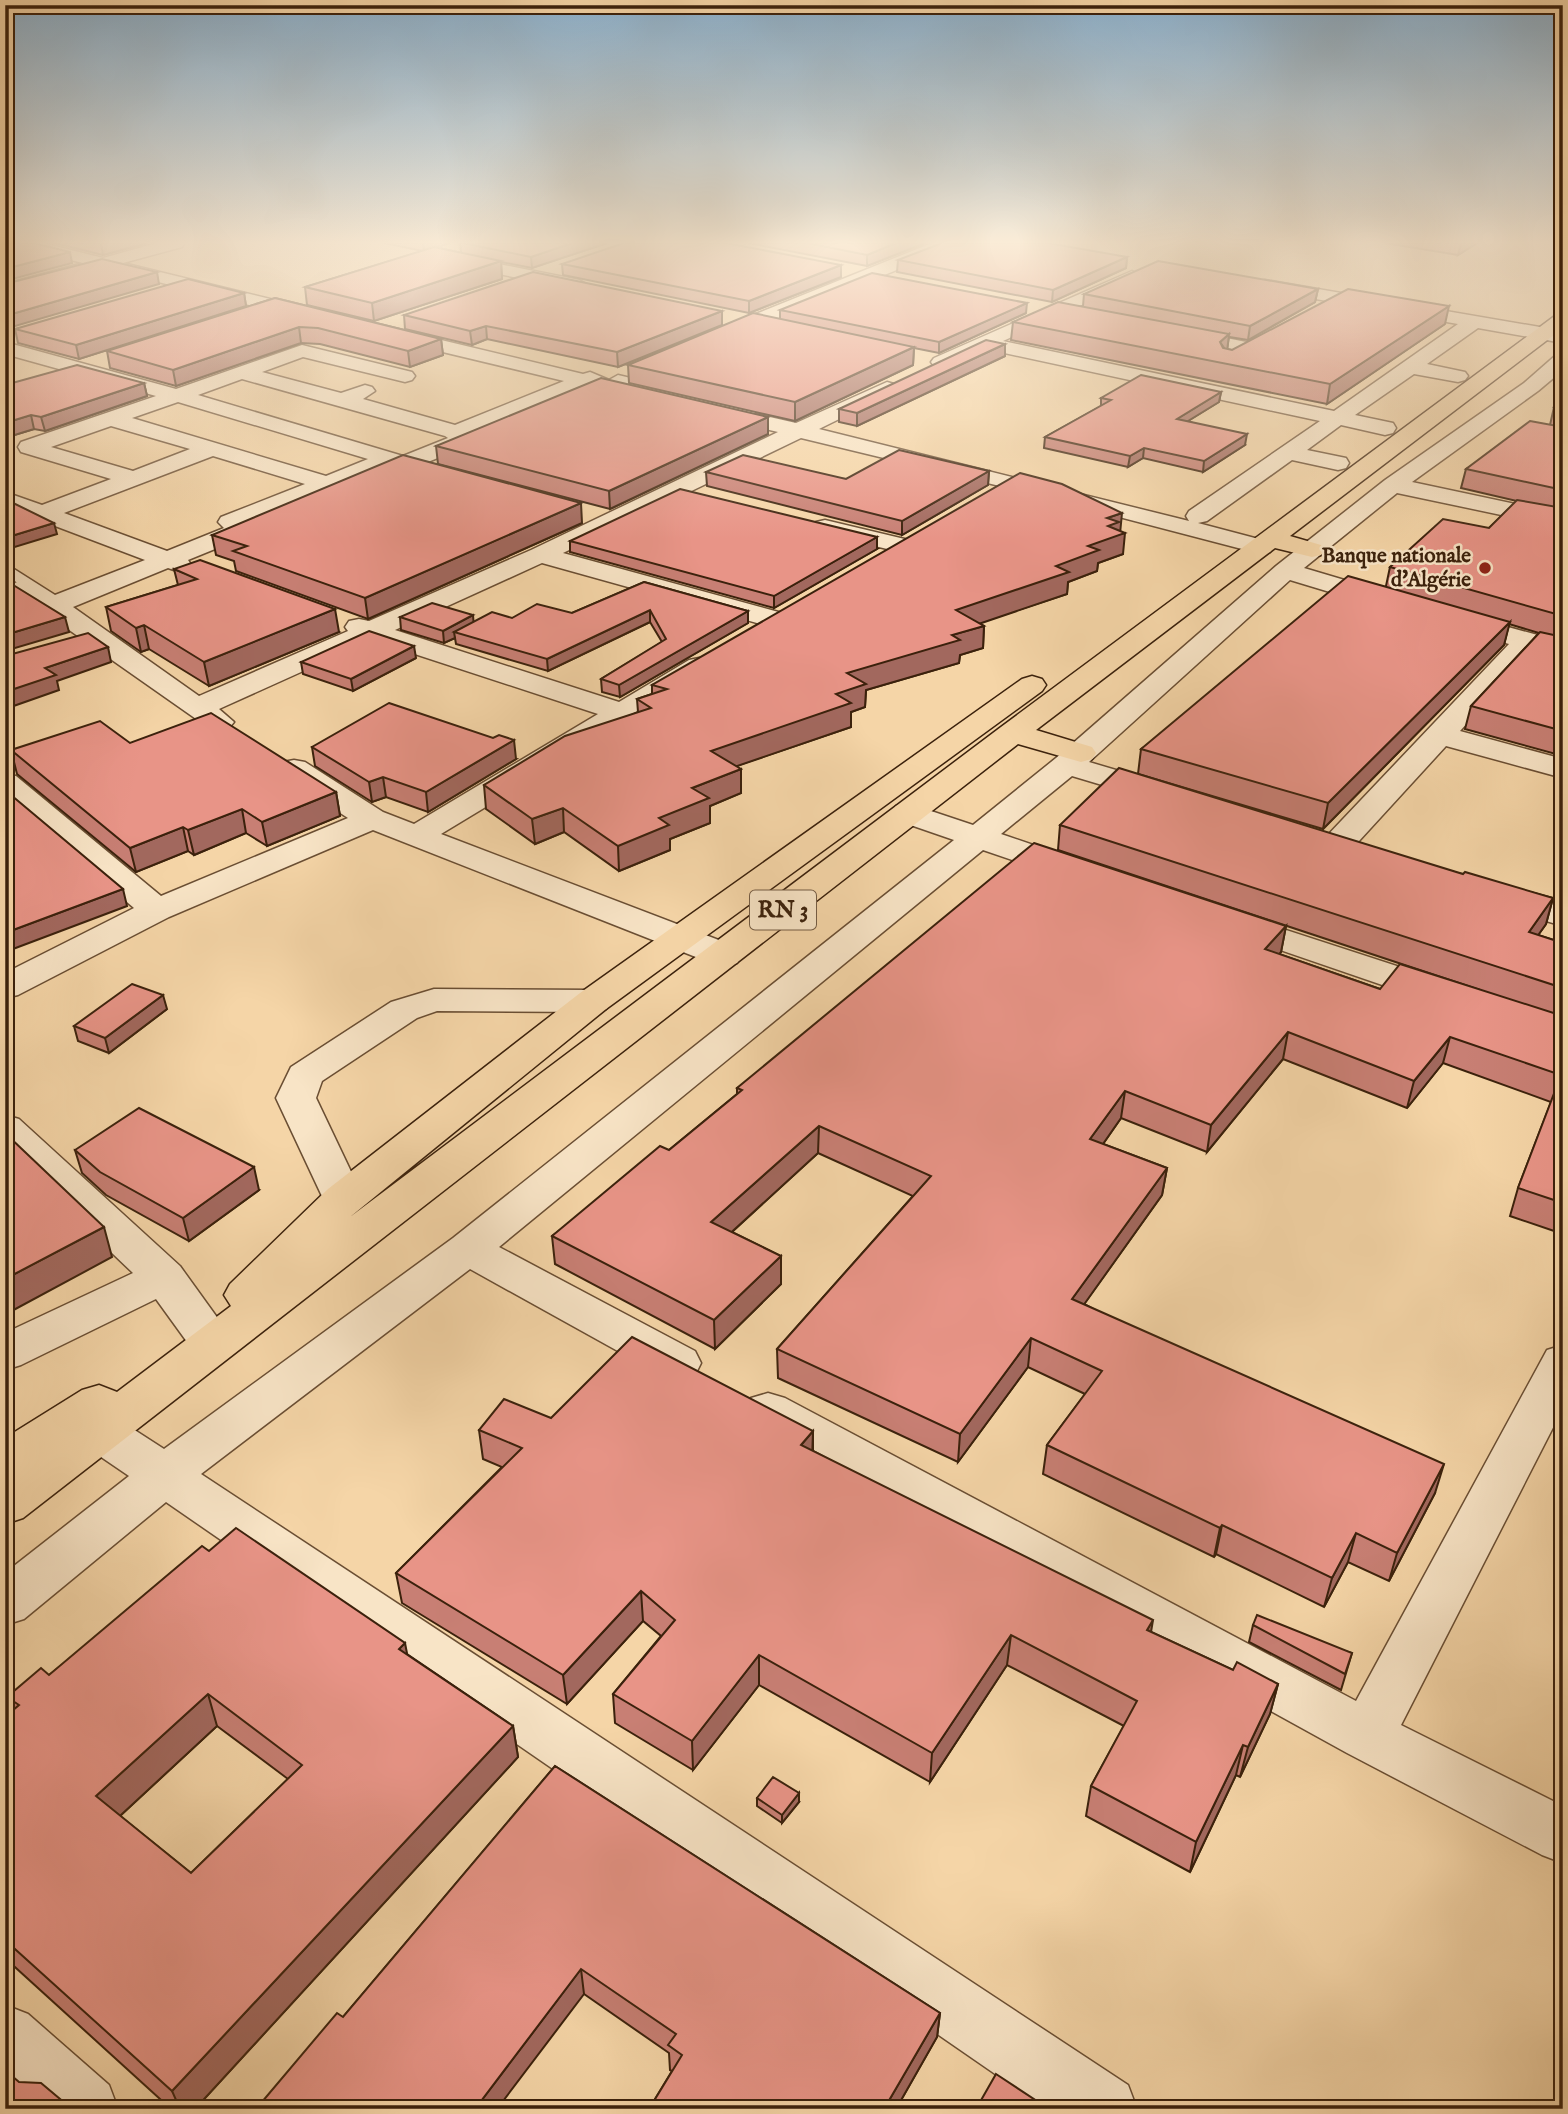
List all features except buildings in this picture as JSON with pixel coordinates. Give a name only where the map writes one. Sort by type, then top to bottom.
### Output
[{"type":"highway","name":"RN 3","points":[[5,1463],[206,1334],[343,1199],[593,1001],[680,939],[1269,544],[1338,463],[1385,429],[1472,377],[1548,351]]},
{"type":"highway","name":"RN 3","points":[[5,1504],[1012,733],[1269,544],[1472,377]]},
{"type":"highway","points":[[1012,733],[1074,759]]},
{"type":"street","points":[[14,342],[81,369],[444,474]]},
{"type":"street","points":[[442,342],[1021,479],[1198,516],[1269,544],[1404,606]]},
{"type":"street","points":[[197,708],[540,555],[922,368],[984,342],[1385,429]]},
{"type":"street","points":[[1214,342],[1251,349]]},
{"type":"street","points":[[1229,361],[1263,342]]},
{"type":"street","points":[[1198,516],[1446,342]]},
{"type":"street","points":[[1524,342],[1548,351]]},
{"type":"street","points":[[342,400],[475,350]]},
{"type":"street","points":[[134,478],[29,447],[302,351],[405,376]]},
{"type":"street","points":[[1410,367],[1472,377],[1548,351]]},
{"type":"street","points":[[5,1603],[165,1475],[468,1249],[1074,759],[1269,544],[1393,485],[1496,424],[1548,351]]},
{"type":"street","points":[[43,381],[120,357]]},
{"type":"street","points":[[48,600],[640,362]]},
{"type":"street","points":[[242,373],[456,432]]},
{"type":"street","points":[[1185,387],[1207,374]]},
{"type":"street","points":[[397,461],[456,432],[597,380]]},
{"type":"street","points":[[109,418],[335,486]]},
{"type":"street","points":[[42,513],[212,449]]},
{"type":"street","points":[[1289,453],[1338,463]]},
{"type":"street","points":[[981,501],[1021,479],[1269,544]]},
{"type":"street","points":[[1393,485],[1563,522]]},
{"type":"street","points":[[677,489],[717,499]]},
{"type":"street","points":[[5,499],[206,573]]},
{"type":"street","points":[[586,513],[611,520]]},
{"type":"street","points":[[797,519],[915,540],[869,566]]},
{"type":"street","points":[[540,555],[788,613],[741,641]]},
{"type":"street","points":[[5,574],[48,600],[80,640],[197,708],[372,819],[724,955]]},
{"type":"street","points":[[1430,614],[1563,651]]},
{"type":"street","points":[[333,618],[620,712]]},
{"type":"street","points":[[1337,846],[1527,642]]},
{"type":"street","points":[[416,836],[716,655]]},
{"type":"street","points":[[1442,735],[1563,769]]},
{"type":"street","points":[[1074,759],[1183,800]]},
{"type":"street","points":[[5,783],[156,910]]},
{"type":"street","points":[[907,813],[1107,881]]},
{"type":"street","points":[[5,987],[156,910],[372,819]]},
{"type":"street","points":[[1470,887],[1563,916]]},
{"type":"street","points":[[1198,911],[1472,1002]]},
{"type":"street","points":[[343,1199],[296,1098],[305,1075],[404,1010],[434,1000],[593,1001]]},
{"type":"street","points":[[5,1128],[164,1277],[206,1334]]},
{"type":"street","points":[[468,1249],[1367,1734],[1563,1836]]},
{"type":"street","points":[[5,1353],[164,1277]]},
{"type":"street","points":[[1367,1734],[1563,1362]]},
{"type":"street","points":[[99,1431],[1104,2109]]},
{"type":"street","points":[[5,2037],[85,2109]]},
{"type":"place","name":"Banque nationale d'Algérie","points":[[1485,568]]}]
